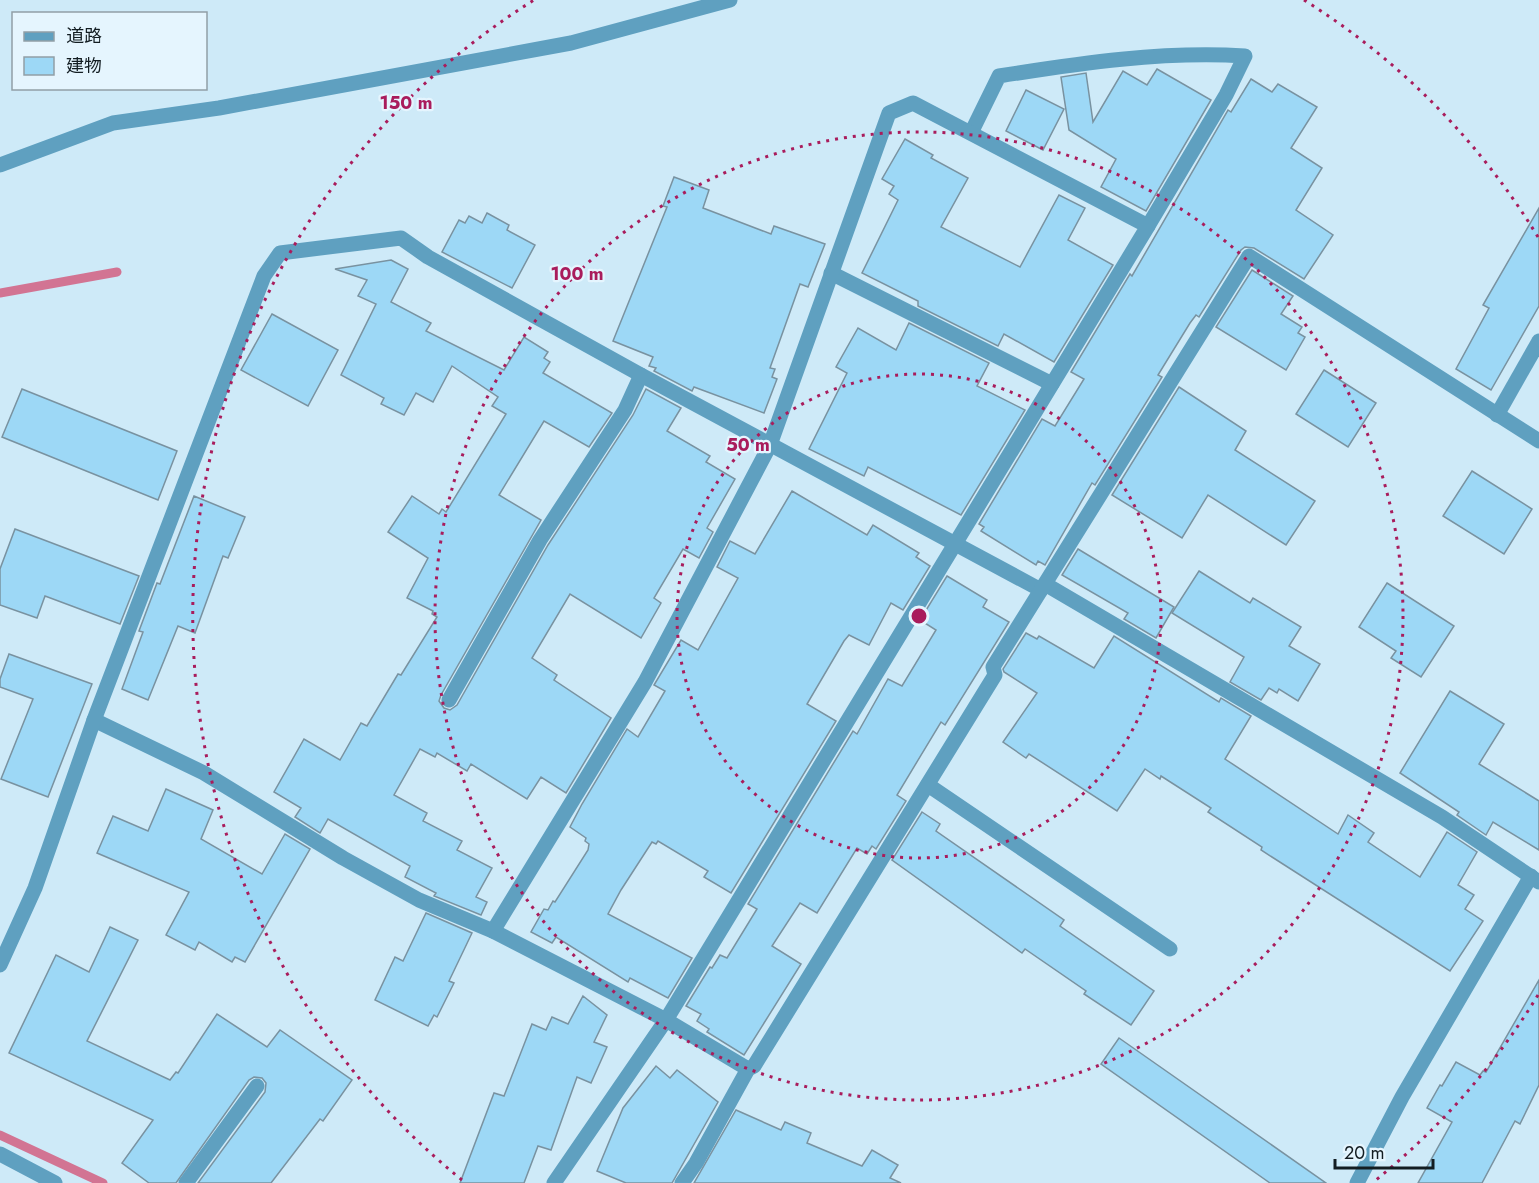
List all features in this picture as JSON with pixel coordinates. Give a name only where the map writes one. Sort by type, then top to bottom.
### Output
[{"type":"street","points":[[0,165],[113,123],[219,108],[571,43],[730,0]]},
{"type":"street","points":[[554,1183],[666,1020],[1148,226],[1226,95],[1245,56],[1202,54],[1112,59],[999,76],[971,133]]},
{"type":"street","points":[[493,932],[645,682],[770,445],[889,113],[913,103],[1148,226]]},
{"type":"street","points":[[0,965],[35,888],[94,720],[264,276],[280,253],[401,238],[428,257],[641,375],[1043,587],[1370,774],[1535,879],[1402,1097],[1357,1183]]},
{"type":"street","points":[[682,1183],[696,1163],[748,1069],[754,1066],[995,675],[993,667],[1249,256],[1539,441]]},
{"type":"street","points":[[831,273],[1052,384]]},
{"type":"street","points":[[1497,415],[1539,341]]},
{"type":"street","points":[[449,700],[540,540],[625,410],[641,375]]},
{"type":"street","points":[[94,720],[204,773],[343,858],[419,900],[493,932],[666,1020],[748,1069]]},
{"type":"street","points":[[928,785],[1170,949]]},
{"type":"street","points":[[186,1183],[258,1086]]},
{"type":"street","points":[[0,1154],[55,1183]]},
{"type":"building","points":[[1157,69],[1211,100],[1146,211],[1101,187],[1116,159],[1069,130],[1061,77],[1086,73],[1093,122],[1123,71],[1147,85]]},
{"type":"building","points":[[1251,79],[1272,92],[1278,84],[1317,107],[1291,148],[1322,168],[1296,210],[1333,235],[1304,279],[1254,248],[1245,247],[1241,250],[1199,317],[1196,315],[1190,323],[1158,375],[1162,377],[1095,485],[1092,483],[1045,565],[1038,561],[1036,565],[981,531],[984,527],[979,524],[1042,419],[1055,426],[1084,379],[1071,372],[1130,274],[1132,276],[1228,110],[1231,112]]},
{"type":"building","points":[[1026,90],[1064,109],[1043,150],[1006,131]]},
{"type":"building","points":[[905,139],[933,155],[931,158],[968,178],[941,227],[1020,267],[1059,195],[1085,208],[1068,240],[1113,265],[1054,362],[1004,334],[998,346],[918,306],[918,301],[862,273],[898,200],[889,194],[894,186],[882,179]]},
{"type":"building","points":[[674,177],[709,190],[703,208],[771,234],[774,226],[825,244],[808,287],[800,284],[770,368],[775,369],[772,377],[777,379],[764,413],[694,387],[692,391],[654,371],[656,368],[649,366],[653,357],[613,341],[667,207],[663,206]]},
{"type":"building","points":[[1539,208],[1539,306],[1491,390],[1456,369],[1489,308],[1483,305]]},
{"type":"building","points":[[487,213],[509,225],[507,230],[535,245],[512,288],[442,252],[459,220],[465,223],[469,216],[482,223]]},
{"type":"building","points":[[391,260],[408,269],[391,302],[431,323],[426,331],[504,370],[524,337],[548,352],[544,358],[550,362],[543,373],[612,413],[589,447],[544,421],[499,495],[541,520],[441,695],[439,701],[444,708],[450,710],[457,705],[548,545],[633,415],[646,389],[681,408],[667,431],[710,456],[706,462],[735,479],[707,528],[713,532],[699,558],[683,549],[654,598],[661,603],[641,638],[570,594],[532,658],[557,675],[554,680],[611,718],[566,793],[541,777],[527,799],[471,764],[467,771],[437,753],[435,757],[420,749],[394,795],[427,813],[423,821],[462,841],[457,850],[492,868],[476,897],[487,902],[481,915],[434,896],[436,893],[405,877],[410,866],[328,819],[320,833],[295,817],[301,808],[274,792],[304,739],[340,760],[361,723],[367,726],[398,674],[401,675],[437,617],[432,614],[433,611],[407,598],[428,558],[388,532],[412,496],[439,514],[442,509],[446,512],[506,414],[492,406],[498,397],[452,366],[433,402],[416,393],[404,415],[381,404],[384,398],[341,375],[376,304],[358,296],[367,280],[335,269]]},
{"type":"building","points":[[1252,270],[1293,296],[1281,314],[1302,327],[1298,333],[1305,337],[1286,370],[1216,327]]},
{"type":"building","points":[[272,314],[338,350],[308,406],[241,370]]},
{"type":"building","points":[[909,323],[989,363],[977,386],[1025,410],[961,515],[868,467],[864,476],[809,449],[847,373],[836,367],[858,328],[896,350]]},
{"type":"building","points":[[1324,370],[1376,403],[1348,447],[1296,414]]},
{"type":"building","points":[[1179,387],[1246,431],[1235,450],[1315,501],[1286,545],[1208,495],[1182,538],[1112,495]]},
{"type":"building","points":[[22,389],[177,451],[158,500],[2,437]]},
{"type":"building","points":[[1472,471],[1532,509],[1504,554],[1443,516]]},
{"type":"building","points":[[792,491],[867,535],[873,525],[919,553],[916,557],[930,566],[903,610],[891,603],[869,645],[849,635],[844,641],[807,704],[836,721],[731,893],[704,877],[708,871],[658,841],[656,844],[652,842],[621,890],[608,914],[692,958],[668,998],[630,978],[628,982],[556,937],[552,943],[531,932],[544,909],[548,910],[553,901],[555,902],[588,850],[589,844],[585,841],[586,838],[570,827],[582,804],[627,729],[638,737],[665,691],[654,685],[681,640],[698,650],[738,578],[717,567],[730,541],[755,554]]},
{"type":"building","points":[[194,496],[245,517],[228,558],[223,556],[195,633],[178,626],[148,700],[122,689],[143,632],[139,631]]},
{"type":"building","points":[[15,529],[139,576],[120,624],[45,596],[37,618],[0,605],[0,569]]},
{"type":"building","points":[[1078,549],[1174,607],[1156,638],[1124,619],[1128,613],[1062,575]]},
{"type":"building","points":[[1199,571],[1250,603],[1253,598],[1301,627],[1289,646],[1320,664],[1298,701],[1279,689],[1277,693],[1269,688],[1261,700],[1230,682],[1244,657],[1172,613]]},
{"type":"building","points":[[947,576],[987,600],[983,607],[1009,622],[945,725],[941,722],[897,795],[906,801],[876,849],[872,846],[867,854],[857,848],[817,913],[800,903],[772,946],[801,964],[744,1055],[707,1032],[709,1029],[697,1021],[701,1014],[686,1006],[720,955],[727,958],[757,909],[748,904],[853,731],[857,734],[888,679],[902,686],[936,630],[920,620]]},
{"type":"building","points":[[1387,583],[1454,626],[1421,677],[1391,658],[1396,651],[1359,627]]},
{"type":"building","points":[[1026,633],[1037,639],[1039,636],[1094,668],[1114,636],[1219,702],[1221,698],[1251,716],[1225,759],[1338,834],[1348,815],[1374,833],[1368,842],[1420,877],[1447,832],[1477,852],[1458,885],[1474,895],[1465,909],[1483,921],[1450,971],[1261,850],[1262,847],[1208,812],[1211,808],[1161,776],[1160,779],[1145,769],[1117,811],[1029,754],[1026,758],[1003,742],[1037,693],[1004,672],[1003,669]]},
{"type":"building","points":[[9,654],[92,684],[48,797],[1,779],[33,699],[0,687],[0,679]]},
{"type":"building","points":[[1450,691],[1504,724],[1479,764],[1539,801],[1539,850],[1493,822],[1486,835],[1457,815],[1459,812],[1400,773]]},
{"type":"building","points":[[166,789],[213,810],[201,839],[262,874],[285,834],[310,849],[245,962],[235,957],[232,962],[199,942],[195,950],[166,935],[189,892],[97,853],[113,816],[148,831]]},
{"type":"building","points":[[922,812],[940,824],[936,831],[1064,920],[1060,926],[1154,991],[1131,1025],[1084,994],[1086,991],[1025,949],[1022,953],[892,860]]},
{"type":"building","points":[[426,913],[472,933],[449,981],[454,983],[437,1017],[434,1015],[428,1026],[375,1000],[395,957],[403,961]]},
{"type":"building","points":[[110,927],[138,940],[87,1041],[170,1080],[176,1072],[178,1073],[217,1014],[267,1047],[280,1030],[352,1080],[323,1121],[320,1119],[271,1183],[198,1183],[265,1092],[266,1083],[262,1078],[254,1077],[249,1080],[176,1183],[149,1183],[122,1163],[153,1120],[9,1053],[56,955],[89,972]]},
{"type":"building","points":[[1539,980],[1539,1085],[1520,1124],[1515,1121],[1482,1183],[1418,1183],[1452,1122],[1427,1108],[1440,1085],[1442,1086],[1456,1062],[1480,1075],[1483,1071],[1486,1072]]},
{"type":"building","points":[[583,996],[607,1015],[594,1042],[607,1047],[591,1083],[577,1077],[551,1150],[538,1146],[524,1183],[460,1183],[494,1093],[504,1096],[532,1024],[546,1030],[552,1017],[568,1024]]},
{"type":"building","points":[[1119,1038],[1326,1183],[1270,1183],[1101,1064]]},
{"type":"building","points":[[656,1066],[670,1078],[677,1070],[718,1102],[672,1183],[626,1183],[597,1171],[623,1108]]},
{"type":"building","points":[[736,1110],[781,1130],[785,1122],[811,1133],[807,1143],[862,1166],[872,1150],[898,1165],[890,1178],[901,1183],[694,1183]]},
{"type":"waterway","points":[[0,293],[117,272]]},
{"type":"waterway","points":[[0,1135],[103,1183]]}]
